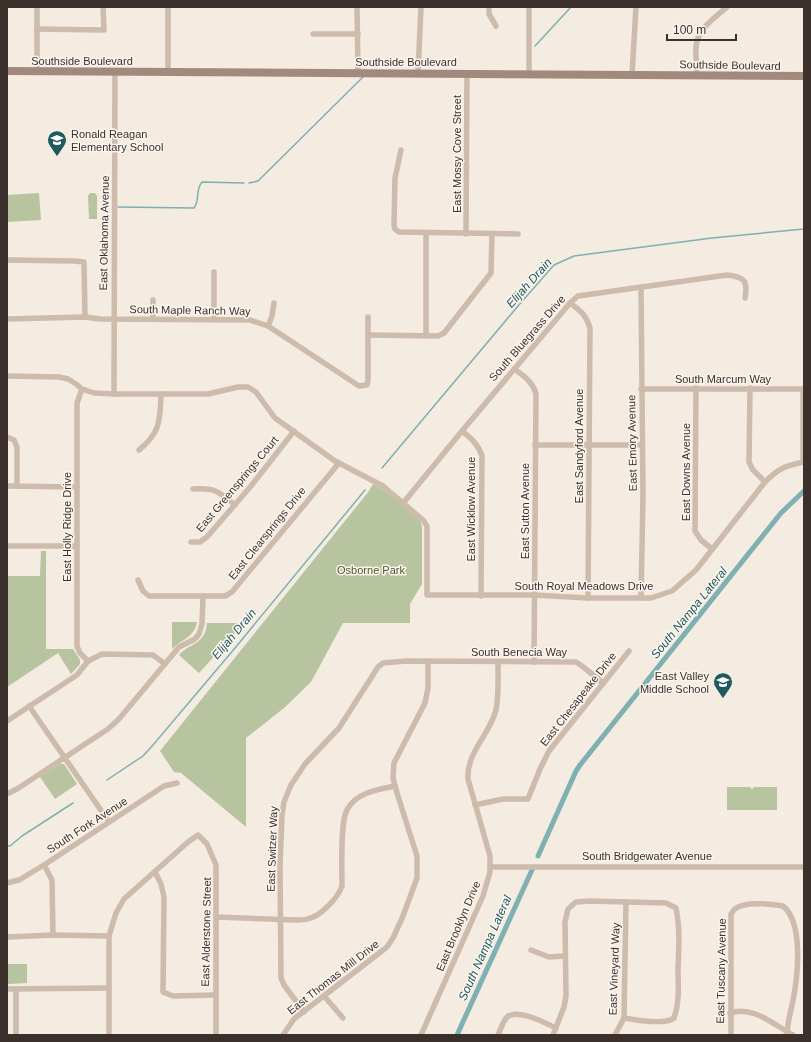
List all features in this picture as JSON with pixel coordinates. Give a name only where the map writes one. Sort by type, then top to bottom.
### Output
[{"type":"main road","name":"Southside Boulevard","points":[[7,71],[804,76]]},
{"type":"street","points":[[37,7],[38,72]]},
{"type":"street","points":[[37,29],[104,30],[103,7]]},
{"type":"street","points":[[168,7],[168,72]]},
{"type":"street","points":[[358,7],[358,73]]},
{"type":"street","points":[[418,73],[421,7]]},
{"type":"street","points":[[489,7],[489,14],[496,26]]},
{"type":"street","points":[[529,7],[530,74]]},
{"type":"street","points":[[632,75],[636,7]]},
{"type":"street","points":[[697,75],[697,46],[699,35],[708,24],[728,7]]},
{"type":"street","points":[[313,34],[358,34]]},
{"type":"street","name":"East Oklahoma Avenue","points":[[114,394],[113,319],[115,72]]},
{"type":"street","name":"East Mossy Cove Street","points":[[466,234],[467,74]]},
{"type":"street","points":[[401,150],[394,178],[395,229],[400,232],[518,234]]},
{"type":"street","points":[[426,233],[426,336]]},
{"type":"street","points":[[368,317],[368,335],[438,336],[444,333],[491,273],[492,234]]},
{"type":"street","points":[[7,260],[84,262],[85,317]]},
{"type":"street","points":[[214,272],[214,319]]},
{"type":"street","name":"South Bluegrass Drive","points":[[404,502],[514,369],[570,303],[578,296],[727,275],[739,276],[744,280],[747,287],[745,298]]},
{"type":"street","name":"East Emory Avenue","points":[[641,287],[641,598]]},
{"type":"street","points":[[153,300],[153,319]]},
{"type":"street","points":[[268,326],[272,316],[274,302]]},
{"type":"street","name":"East Sandyford Avenue","points":[[570,303],[587,318],[590,328],[588,598]]},
{"type":"street","name":"South Maple Ranch Way","points":[[7,319],[85,317],[100,320],[250,320],[268,326],[359,386],[367,385],[368,335]]},
{"type":"street","name":"East Sutton Avenue","points":[[514,369],[526,378],[534,387],[536,394],[534,662]]},
{"type":"street","points":[[7,376],[59,376],[68,379],[82,389],[94,393],[114,394],[208,394],[238,387],[248,388],[256,392],[275,418],[339,462],[383,486],[404,502]]},
{"type":"street","name":"East Downs Avenue","points":[[696,388],[695,531],[701,540],[712,549]]},
{"type":"street","points":[[750,388],[749,462],[753,470],[765,482]]},
{"type":"street","name":"East Holly Ridge Drive","points":[[82,389],[77,403],[77,646],[80,653],[88,662]]},
{"type":"street","name":"South Marcum Way","points":[[641,389],[804,389]]},
{"type":"street","points":[[803,462],[804,389]]},
{"type":"street","points":[[139,450],[154,434],[160,422],[161,394]]},
{"type":"street","name":"East Greensprings Court","points":[[191,542],[200,542],[207,537],[235,505],[294,431]]},
{"type":"street","name":"East Wicklow Avenue","points":[[462,431],[475,442],[480,449],[482,456],[481,596]]},
{"type":"street","points":[[7,437],[14,440],[17,447],[17,486]]},
{"type":"street","points":[[535,445],[642,446]]},
{"type":"street","name":"East Clearsprings Drive","points":[[138,580],[143,591],[149,596],[225,596],[232,592],[339,462]]},
{"type":"street","name":"South Royal Meadows Drive","points":[[404,502],[424,520],[427,526],[427,595],[534,595],[588,598],[655,597],[672,591],[696,570],[765,482],[776,471],[785,466],[803,462]]},
{"type":"street","points":[[7,486],[77,486]]},
{"type":"street","points":[[193,489],[218,491],[235,505]]},
{"type":"street","points":[[7,546],[77,546]]},
{"type":"street","points":[[7,794],[17,789],[108,729],[119,719],[179,647],[195,640],[199,634],[202,624],[203,596]]},
{"type":"street","name":"East Chesapeake Drive","points":[[474,805],[503,799],[528,799],[549,751],[629,651]]},
{"type":"street","points":[[7,721],[77,675],[88,662],[102,654],[153,655],[165,664]]},
{"type":"street","name":"East Switzer Way","points":[[304,1012],[284,985],[281,978],[280,920],[282,815],[284,802],[291,785],[305,764],[339,728],[370,676],[378,667],[383,663],[391,661],[428,661]]},
{"type":"street","name":"South Benecia Way","points":[[428,661],[576,662],[603,683]]},
{"type":"street","name":"East Thomas Mill Drive","points":[[282,1035],[294,1019],[387,947],[393,938],[403,916],[417,878],[417,856],[393,778],[394,763],[425,703],[428,688],[428,661]]},
{"type":"street","name":"East Brooklyn Drive","points":[[421,1035],[483,896],[488,880],[490,856],[474,805],[467,770],[476,749],[492,721],[496,709],[498,696],[498,662]]},
{"type":"street","points":[[30,706],[109,822]]},
{"type":"street","name":"South Fork Avenue","points":[[7,883],[19,880],[44,865],[164,786],[177,783]]},
{"type":"street","points":[[216,917],[280,920],[308,919],[314,917],[334,901],[340,893],[342,886],[343,830],[347,810],[359,798],[373,791],[395,786]]},
{"type":"street","name":"East Alderstone Street","points":[[155,872],[188,842],[198,835],[207,844],[216,865],[216,1035]]},
{"type":"street","points":[[44,865],[52,880],[54,935]]},
{"type":"street","name":"South Bridgewater Avenue","points":[[490,867],[804,867]]},
{"type":"street","points":[[109,1035],[109,936],[116,913],[124,899],[155,872],[161,884],[164,897],[163,992],[173,996],[215,995]]},
{"type":"street","points":[[553,1035],[564,1006],[566,996],[564,922],[568,909],[576,902],[666,903],[676,908],[679,923],[678,994],[674,1018],[667,1021],[624,1018]]},
{"type":"street","name":"East Vineyard Way","points":[[615,1035],[624,1018],[626,902]]},
{"type":"street","name":"East Tuscany Avenue","points":[[731,1035],[731,914],[735,908],[742,905],[751,904],[783,906],[792,916],[796,936],[797,956],[795,993],[787,1034]]},
{"type":"street","points":[[7,937],[54,935],[109,936]]},
{"type":"street","points":[[531,950],[549,957],[565,956]]},
{"type":"street","points":[[7,989],[109,988]]},
{"type":"street","points":[[16,990],[16,1035]]},
{"type":"street","points":[[324,996],[343,1018]]},
{"type":"street","points":[[730,1013],[736,1011],[749,1012],[759,1015],[787,1034],[793,1035]]},
{"type":"street","points":[[498,1035],[507,1017],[514,1014],[521,1014],[556,1028]]},
{"type":"green space","points":[[39,193],[41,220],[7,222],[7,195]]},
{"type":"green space","points":[[90,193],[95,193],[97,196],[97,219],[89,219],[88,196]]},
{"type":"green space","name":"Osborne Park","points":[[373,484],[386,491],[421,522],[422,584],[410,604],[410,623],[343,623],[311,682],[284,708],[246,738],[246,827],[181,773],[174,772],[160,751],[369,491]]},
{"type":"green space","points":[[41,551],[46,551],[46,649],[73,649],[80,660],[80,664],[71,674],[58,653],[7,687],[7,576],[40,576]]},
{"type":"green space","points":[[172,622],[197,622],[193,632],[172,649]]},
{"type":"green space","points":[[207,623],[244,623],[199,673],[179,655],[200,639],[206,630]]},
{"type":"green space","points":[[60,764],[64,764],[77,784],[55,799],[40,777]]},
{"type":"green space","points":[[727,787],[750,787],[752,789],[754,787],[777,787],[777,810],[727,810]]},
{"type":"green space","points":[[8,964],[27,964],[27,983],[8,984]]},
{"type":"waterway","points":[[535,46],[571,7]]},
{"type":"waterway","points":[[249,183],[258,181],[364,76]]},
{"type":"waterway","points":[[118,207],[194,208],[202,182],[244,183]]},
{"type":"waterway","name":"Elijah Drain","points":[[382,468],[554,265],[574,256],[712,238],[804,229]]},
{"type":"waterway","name":"Elijah Drain","points":[[107,780],[143,756],[153,745],[365,490]]},
{"type":"waterway","name":"South Nampa Lateral","points":[[538,856],[580,765],[781,513],[804,491]]},
{"type":"waterway","name":"Elijah Drain","points":[[7,846],[10,846],[22,836],[73,803]]},
{"type":"waterway","name":"South Nampa Lateral","points":[[457,1035],[532,870]]},
{"type":"place","name":"Ronald Reagan Elementary School","points":[[57,157]]},
{"type":"place","name":"East Valley Middle School","points":[[723,699]]}]
